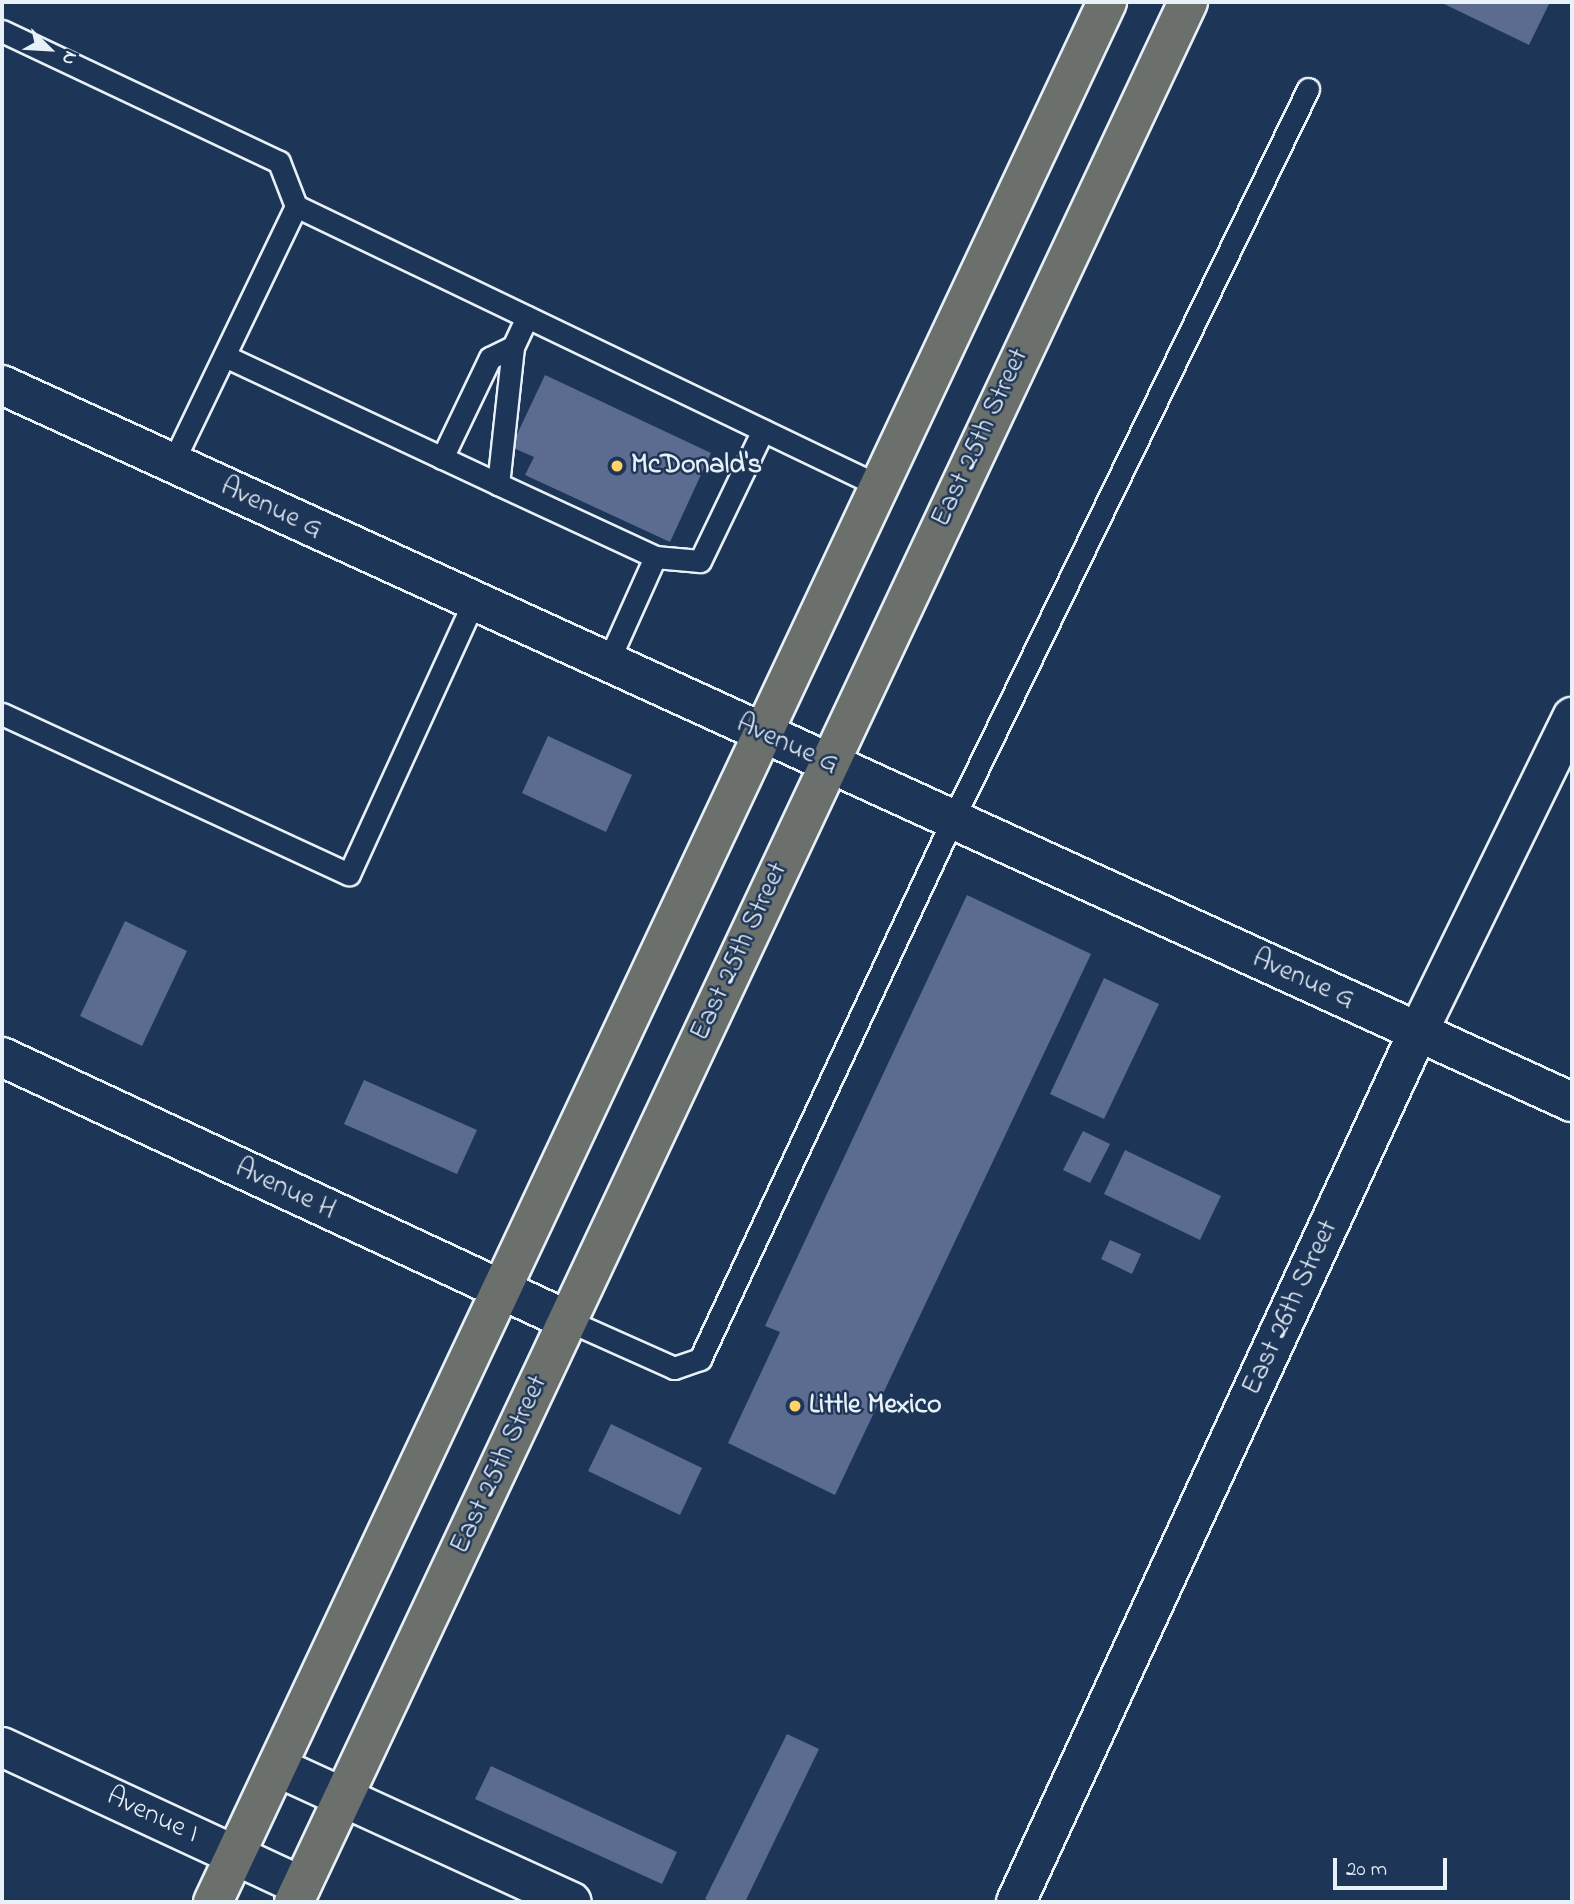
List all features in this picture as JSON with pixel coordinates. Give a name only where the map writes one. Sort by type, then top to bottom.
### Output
[{"type":"main road","points":[[213,1902],[503,1292],[760,733],[1107,2]]},
{"type":"main road","name":"East 25th Street","points":[[298,1894],[569,1321],[827,763],[1188,2]]},
{"type":"street","name":"Avenue G","points":[[2,385],[473,603],[1572,1102]]},
{"type":"street","name":"East 26th Street","points":[[1016,1902],[1418,1032],[1572,717]]},
{"type":"street","name":"Avenue H","points":[[2,1057],[569,1321]]},
{"type":"street","name":"Avenue I","points":[[2,1747],[235,1855],[298,1894]]},
{"type":"street","points":[[277,1767],[572,1902]]},
{"type":"lane","points":[[2,31],[279,162],[296,206],[879,486]]},
{"type":"lane","points":[[569,1321],[674,1368],[700,1359],[953,821],[1308,89]]},
{"type":"lane","points":[[172,464],[227,357],[296,206]]},
{"type":"lane","points":[[498,484],[513,347],[527,317]]},
{"type":"lane","points":[[442,458],[490,358],[513,347]]},
{"type":"lane","points":[[227,357],[654,557],[700,561],[763,430]]},
{"type":"lane","points":[[607,664],[654,557]]},
{"type":"lane","points":[[2,714],[349,874],[473,603]]},
{"type":"building","points":[[1440,2],[1550,2],[1529,45]]},
{"type":"building","name":"McDonald's","points":[[545,375],[711,453],[670,542],[525,475],[534,457],[511,447]]},
{"type":"building","points":[[548,736],[632,775],[606,832],[522,793]]},
{"type":"building","points":[[967,895],[1091,954],[835,1495],[728,1443],[780,1332],[765,1326]]},
{"type":"building","points":[[125,921],[187,951],[142,1046],[80,1016]]},
{"type":"building","points":[[1104,978],[1159,1004],[1104,1119],[1050,1094]]},
{"type":"building","points":[[364,1080],[477,1130],[457,1174],[344,1124]]},
{"type":"building","points":[[1083,1131],[1110,1144],[1090,1183],[1063,1170]]},
{"type":"building","points":[[1125,1150],[1221,1196],[1200,1240],[1104,1194]]},
{"type":"building","points":[[1110,1240],[1141,1254],[1132,1274],[1101,1259]]},
{"type":"building","points":[[611,1424],[702,1468],[680,1515],[588,1471]]},
{"type":"building","points":[[787,1734],[819,1749],[745,1902],[712,1902],[705,1899]]},
{"type":"building","points":[[491,1766],[677,1852],[662,1884],[475,1799]]},
{"type":"place","name":"McDonald's","points":[[617,466]]},
{"type":"place","name":"Little Mexico","points":[[795,1406]]}]
